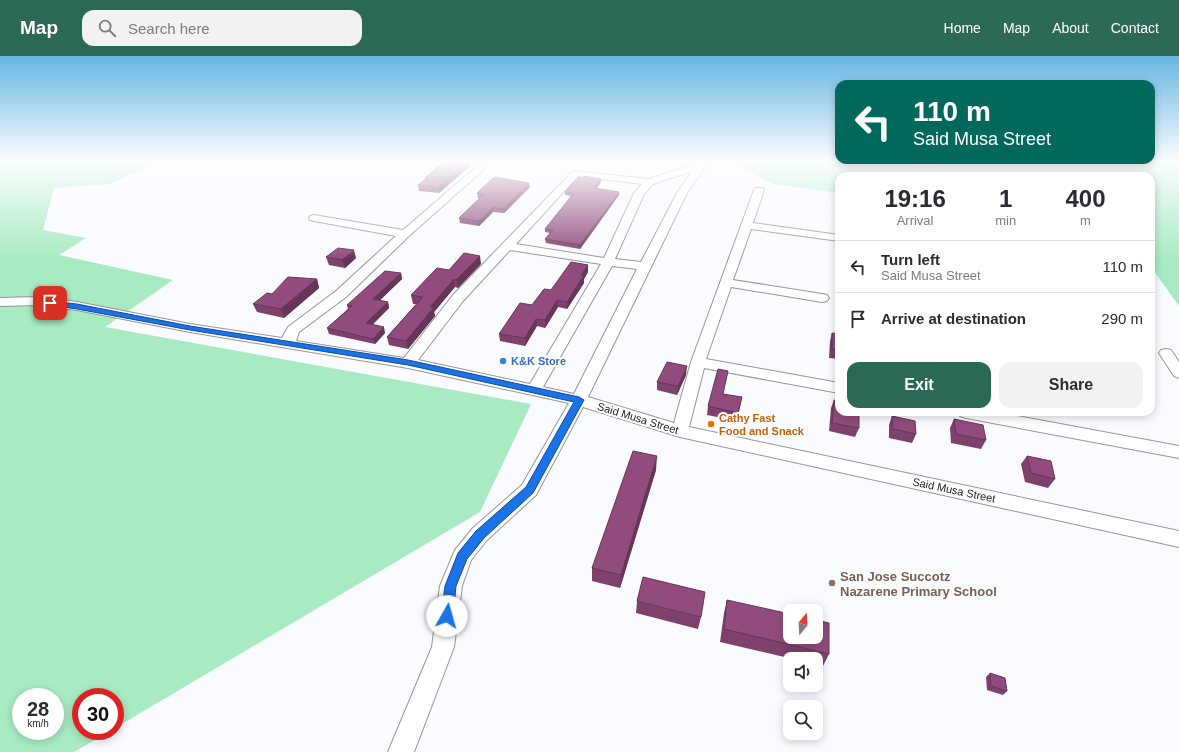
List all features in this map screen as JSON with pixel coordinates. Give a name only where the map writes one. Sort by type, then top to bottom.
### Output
[{"type":"street","points":[[287,344],[293,330],[341,294],[405,234],[452,193]]},
{"type":"street","points":[[408,363],[458,298],[558,193]]},
{"type":"street","points":[[534,390],[608,262],[639,193]]},
{"type":"street","points":[[401,752],[443,647],[450,586],[462,556],[480,534],[529,490],[579,400],[644,266],[682,193]]},
{"type":"street","points":[[680,431],[698,362],[748,225],[758,193]]},
{"type":"street","points":[[314,218],[405,234]]},
{"type":"street","points":[[748,225],[835,237]]},
{"type":"street","points":[[508,246],[608,262],[644,266]]},
{"type":"street","points":[[727,283],[822,298]]},
{"type":"street","name":"Said Musa Street","points":[[0,302],[37,301],[77,306],[190,328],[408,363],[579,400],[680,431],[1179,539]]},
{"type":"street","points":[[1166,353],[1179,373]]},
{"type":"street","points":[[698,362],[835,387]]},
{"type":"street","points":[[987,416],[1179,452]]},
{"type":"green space","points":[[0,193],[53,193],[43,230],[86,238],[59,255],[173,280],[105,327],[531,404],[480,512],[124,723],[124,688],[72,688],[72,740],[95,740],[74,752],[0,752]]},
{"type":"green space","points":[[1155,193],[1179,193],[1179,306],[1155,273]]},
{"type":"building","points":[[480,193],[519,193],[503,209],[493,207],[479,221],[459,218],[484,194]]},
{"type":"building","points":[[574,193],[618,193],[580,245],[545,239],[553,230],[545,229]]},
{"type":"building","points":[[338,248],[354,250],[342,260],[326,257]]},
{"type":"building","points":[[464,253],[480,256],[456,280],[454,279],[430,307],[434,307],[406,341],[387,337],[423,297],[411,295],[437,268],[449,270]]},
{"type":"building","points":[[571,262],[588,265],[581,275],[584,275],[567,302],[557,300],[545,320],[536,319],[525,338],[499,334],[520,303],[532,305],[544,289],[551,290]]},
{"type":"building","points":[[385,271],[401,273],[373,299],[388,302],[366,323],[384,327],[373,339],[327,328],[352,306],[347,305]]},
{"type":"building","points":[[288,277],[317,279],[281,309],[253,304],[267,293],[272,294]]},
{"type":"building","points":[[832,333],[835,333],[835,349],[832,349]]},
{"type":"building","points":[[667,362],[687,366],[678,386],[657,382]]},
{"type":"building","points":[[718,369],[728,371],[723,394],[742,397],[738,413],[708,406]]},
{"type":"building","points":[[834,400],[835,416],[859,416],[859,428],[832,423]]},
{"type":"building","points":[[892,416],[915,421],[916,434],[893,429]]},
{"type":"building","points":[[954,419],[983,425],[986,440],[956,434]]},
{"type":"building","points":[[633,451],[657,456],[621,575],[592,568]]},
{"type":"building","points":[[1027,456],[1051,461],[1055,479],[1031,473]]},
{"type":"building","points":[[643,577],[705,592],[701,617],[637,601]]},
{"type":"building","points":[[727,600],[783,612],[783,643],[724,629]]},
{"type":"building","points":[[823,622],[829,623],[829,654],[787,644],[823,644]]},
{"type":"building","points":[[990,673],[1005,678],[1007,691],[991,686]]},
{"type":"place","name":"K&K Store","points":[[503,361]]},
{"type":"place","name":"Cathy Fast Food and Snack","points":[[711,424]]},
{"type":"place","name":"San Jose Succotz Nazarene Primary School","points":[[832,583]]},
{"type":"route","points":[[50,303],[77,306],[190,328],[408,363],[579,400],[529,490],[480,534],[462,556],[450,586],[447,616]]}]
